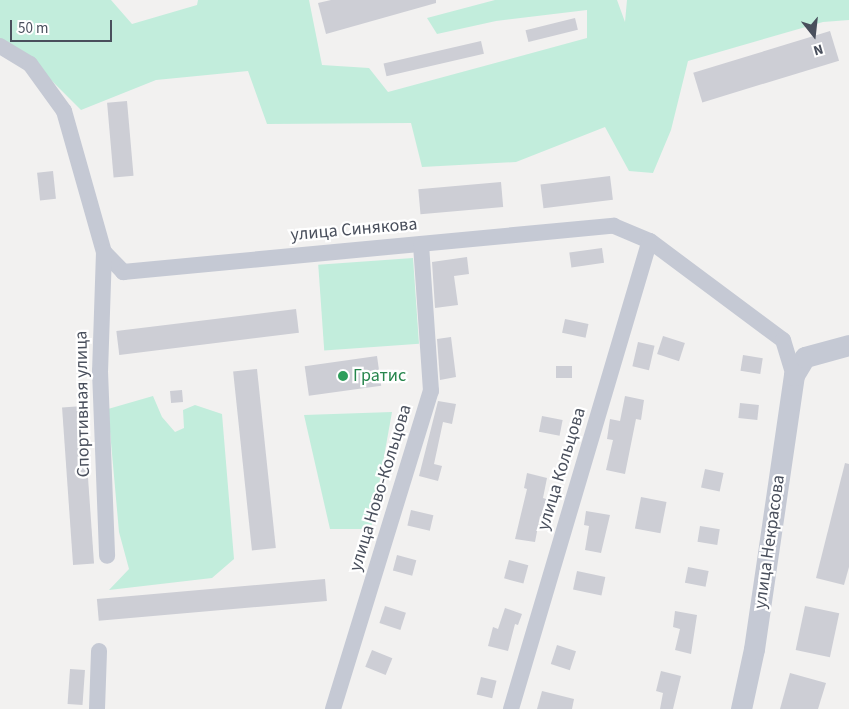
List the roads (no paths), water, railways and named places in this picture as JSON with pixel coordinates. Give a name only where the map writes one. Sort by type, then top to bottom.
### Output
[{"type":"street","name":"улица Синякова","points":[[0,46],[30,64],[64,111],[104,252],[123,272],[614,226],[650,241],[783,340],[794,375]]},
{"type":"street","name":"улица Кольцова","points":[[511,709],[650,241]]},
{"type":"street","name":"улица Ново-Кольцова","points":[[333,709],[432,391],[421,244]]},
{"type":"street","name":"Спортивная улица","points":[[104,252],[100,371],[107,556]]},
{"type":"street","points":[[794,375],[805,357],[849,345]]},
{"type":"street","name":"улица Некрасова","points":[[741,709],[754,649],[794,375]]},
{"type":"street","points":[[97,709],[100,651]]},
{"type":"place","name":"Гратис","points":[[343,376]]}]
